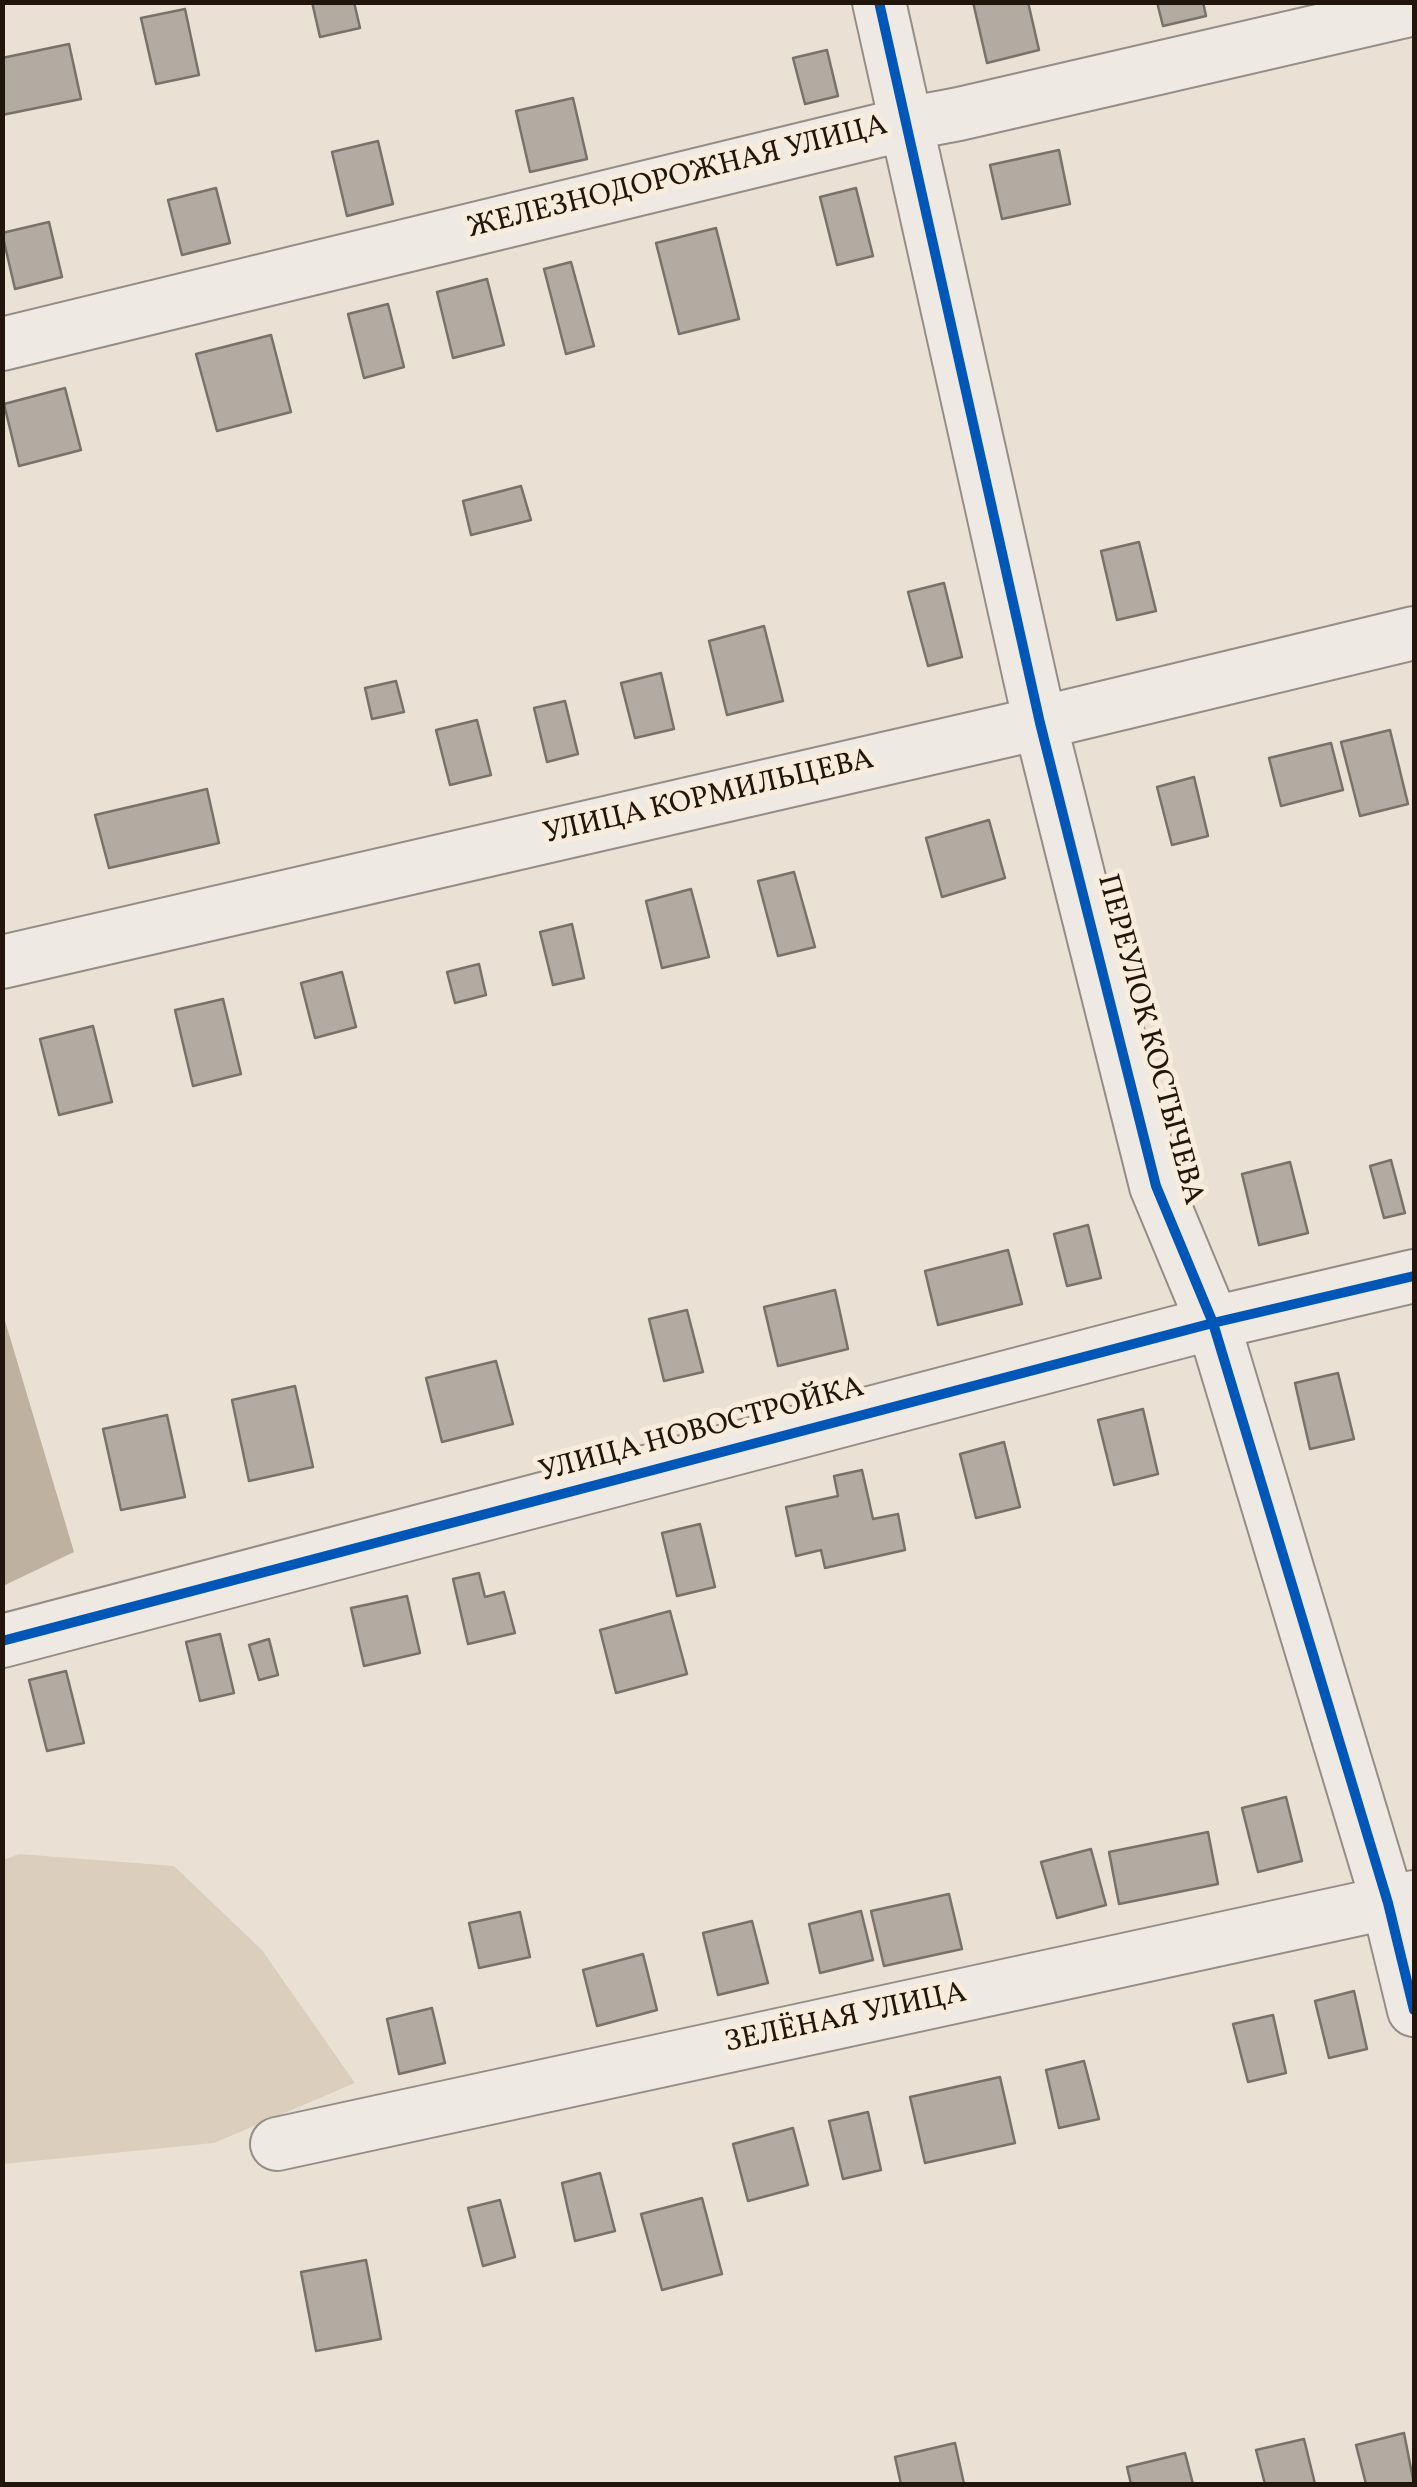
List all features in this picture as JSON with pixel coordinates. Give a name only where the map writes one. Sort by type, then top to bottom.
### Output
[{"type":"street","name":"ПЕРЕУЛОК КОСТЫЧЕВА","points":[[879,2],[1040,723],[1156,1186],[1213,1323],[1401,1900],[1414,2010]]},
{"type":"street","name":"ЖЕЛЕЗНОДОРОЖНАЯ УЛИЦА","points":[[2,344],[906,124],[1414,9]]},
{"type":"street","name":"УЛИЦА КОРМИЛЬЦЕВА","points":[[2,962],[1414,634]]},
{"type":"street","name":"УЛИЦА НОВОСТРОЙКА","points":[[2,1641],[1213,1323],[1414,1276]]},
{"type":"street","name":"ЗЕЛЁНАЯ УЛИЦА","points":[[276,2144],[1401,1900]]},
{"type":"shaded area","points":[[3,1314],[74,1552],[2,1586]]},
{"type":"shaded area","points":[[19,1854],[174,1866],[262,1950],[355,2083],[214,2143],[3,2164],[3,1860]]},
{"type":"building","points":[[312,2],[354,2],[360,28],[320,37]]},
{"type":"building","points":[[973,2],[1028,2],[1039,50],[987,63]]},
{"type":"building","points":[[1157,2],[1203,2],[1206,16],[1163,26]]},
{"type":"building","points":[[185,9],[199,75],[156,84],[141,18]]},
{"type":"building","points":[[69,44],[81,99],[2,115],[2,58]]},
{"type":"building","points":[[827,50],[838,96],[805,104],[793,58]]},
{"type":"building","points":[[573,98],[587,159],[530,172],[516,111]]},
{"type":"building","points":[[378,141],[393,204],[347,216],[332,152]]},
{"type":"building","points":[[1059,150],[1070,204],[1002,219],[990,165]]},
{"type":"building","points":[[216,188],[230,243],[182,255],[168,200]]},
{"type":"building","points":[[856,188],[873,256],[837,265],[820,197]]},
{"type":"building","points":[[49,222],[62,277],[15,289],[2,233]]},
{"type":"building","points":[[716,228],[739,319],[679,334],[656,243]]},
{"type":"building","points":[[571,262],[594,346],[566,354],[544,269]]},
{"type":"building","points":[[487,279],[504,345],[453,358],[437,292]]},
{"type":"building","points":[[388,304],[404,367],[364,378],[348,314]]},
{"type":"building","points":[[271,335],[291,412],[217,431],[196,354]]},
{"type":"building","points":[[65,388],[81,450],[19,466],[4,404]]},
{"type":"building","points":[[521,486],[531,520],[471,535],[463,501]]},
{"type":"building","points":[[1139,542],[1156,611],[1117,620],[1101,551]]},
{"type":"building","points":[[944,583],[962,657],[928,666],[908,592]]},
{"type":"building","points":[[764,626],[783,701],[727,715],[709,641]]},
{"type":"building","points":[[661,673],[674,729],[635,738],[621,683]]},
{"type":"building","points":[[396,681],[404,712],[372,719],[365,688]]},
{"type":"building","points":[[565,701],[578,754],[547,762],[534,708]]},
{"type":"building","points":[[477,720],[491,775],[450,785],[436,730]]},
{"type":"building","points":[[1390,730],[1408,804],[1360,816],[1341,742]]},
{"type":"building","points":[[1331,743],[1343,790],[1281,806],[1269,758]]},
{"type":"building","points":[[1194,777],[1208,836],[1172,845],[1157,787]]},
{"type":"building","points":[[207,789],[219,843],[109,868],[95,815]]},
{"type":"building","points":[[989,820],[1005,878],[942,897],[926,838]]},
{"type":"building","points":[[794,872],[815,947],[778,956],[758,881]]},
{"type":"building","points":[[691,889],[709,957],[662,968],[646,901]]},
{"type":"building","points":[[572,924],[584,978],[553,985],[540,932]]},
{"type":"building","points":[[479,964],[486,995],[455,1003],[447,972]]},
{"type":"building","points":[[342,972],[356,1027],[315,1038],[301,983]]},
{"type":"building","points":[[223,999],[241,1074],[193,1086],[175,1010]]},
{"type":"building","points":[[93,1026],[112,1102],[59,1115],[40,1039]]},
{"type":"building","points":[[1391,1160],[1405,1213],[1384,1218],[1370,1166]]},
{"type":"building","points":[[1290,1162],[1308,1233],[1259,1245],[1242,1174]]},
{"type":"building","points":[[1088,1225],[1101,1278],[1067,1286],[1054,1234]]},
{"type":"building","points":[[1008,1250],[1022,1304],[938,1325],[925,1271]]},
{"type":"building","points":[[835,1290],[848,1349],[778,1366],[764,1307]]},
{"type":"building","points":[[687,1310],[703,1372],[664,1381],[649,1319]]},
{"type":"building","points":[[496,1361],[513,1424],[442,1442],[426,1378]]},
{"type":"building","points":[[1338,1373],[1354,1439],[1310,1449],[1295,1383]]},
{"type":"building","points":[[295,1386],[313,1467],[249,1481],[232,1400]]},
{"type":"building","points":[[1143,1409],[1158,1474],[1114,1485],[1098,1420]]},
{"type":"building","points":[[167,1415],[185,1497],[121,1510],[103,1429]]},
{"type":"building","points":[[1004,1442],[1020,1507],[976,1518],[960,1454]]},
{"type":"building","points":[[862,1470],[873,1519],[898,1514],[905,1550],[825,1568],[821,1550],[796,1556],[786,1507],[838,1496],[834,1476]]},
{"type":"building","points":[[700,1524],[715,1587],[677,1596],[662,1533]]},
{"type":"building","points":[[479,1573],[485,1597],[504,1592],[515,1633],[468,1644],[453,1579]]},
{"type":"building","points":[[407,1596],[420,1653],[364,1666],[351,1608]]},
{"type":"building","points":[[670,1611],[687,1674],[616,1693],[600,1630]]},
{"type":"building","points":[[220,1634],[234,1693],[200,1701],[186,1642]]},
{"type":"building","points":[[269,1639],[278,1675],[259,1680],[249,1645]]},
{"type":"building","points":[[66,1671],[84,1743],[47,1751],[29,1680]]},
{"type":"building","points":[[1286,1797],[1302,1861],[1258,1872],[1242,1808]]},
{"type":"building","points":[[1208,1832],[1218,1884],[1119,1904],[1109,1852]]},
{"type":"building","points":[[1091,1849],[1106,1905],[1057,1918],[1041,1862]]},
{"type":"building","points":[[949,1894],[962,1949],[884,1966],[871,1911]]},
{"type":"building","points":[[861,1911],[873,1960],[820,1973],[809,1924]]},
{"type":"building","points":[[520,1912],[530,1957],[479,1968],[469,1923]]},
{"type":"building","points":[[752,1921],[768,1983],[718,1995],[703,1933]]},
{"type":"building","points":[[643,1954],[657,2010],[597,2026],[583,1970]]},
{"type":"building","points":[[1354,1991],[1367,2049],[1329,2058],[1315,2001]]},
{"type":"building","points":[[432,2008],[445,2063],[399,2074],[387,2019]]},
{"type":"building","points":[[1273,2015],[1286,2073],[1248,2082],[1233,2024]]},
{"type":"building","points":[[1084,2061],[1099,2119],[1059,2128],[1046,2070]]},
{"type":"building","points":[[1000,2077],[1015,2143],[925,2163],[910,2097]]},
{"type":"building","points":[[868,2112],[881,2170],[843,2179],[829,2121]]},
{"type":"building","points":[[793,2128],[808,2185],[748,2201],[733,2144]]},
{"type":"building","points":[[600,2173],[615,2231],[575,2241],[562,2183]]},
{"type":"building","points":[[702,2198],[722,2274],[662,2290],[641,2214]]},
{"type":"building","points":[[500,2200],[515,2257],[483,2266],[468,2208]]},
{"type":"building","points":[[366,2260],[381,2339],[316,2351],[301,2272]]},
{"type":"building","points":[[1404,2433],[1414,2484],[1366,2484],[1356,2445]]},
{"type":"building","points":[[1304,2439],[1315,2484],[1265,2484],[1256,2450]]},
{"type":"building","points":[[955,2443],[964,2484],[901,2484],[895,2457]]},
{"type":"building","points":[[1185,2453],[1193,2484],[1131,2484],[1127,2467]]},
{"type":"cycle path","points":[[879,2],[1040,723],[1156,1186],[1213,1323],[1388,1903],[1414,2010]]},
{"type":"cycle path","points":[[2,1641],[1213,1323],[1414,1276]]}]
